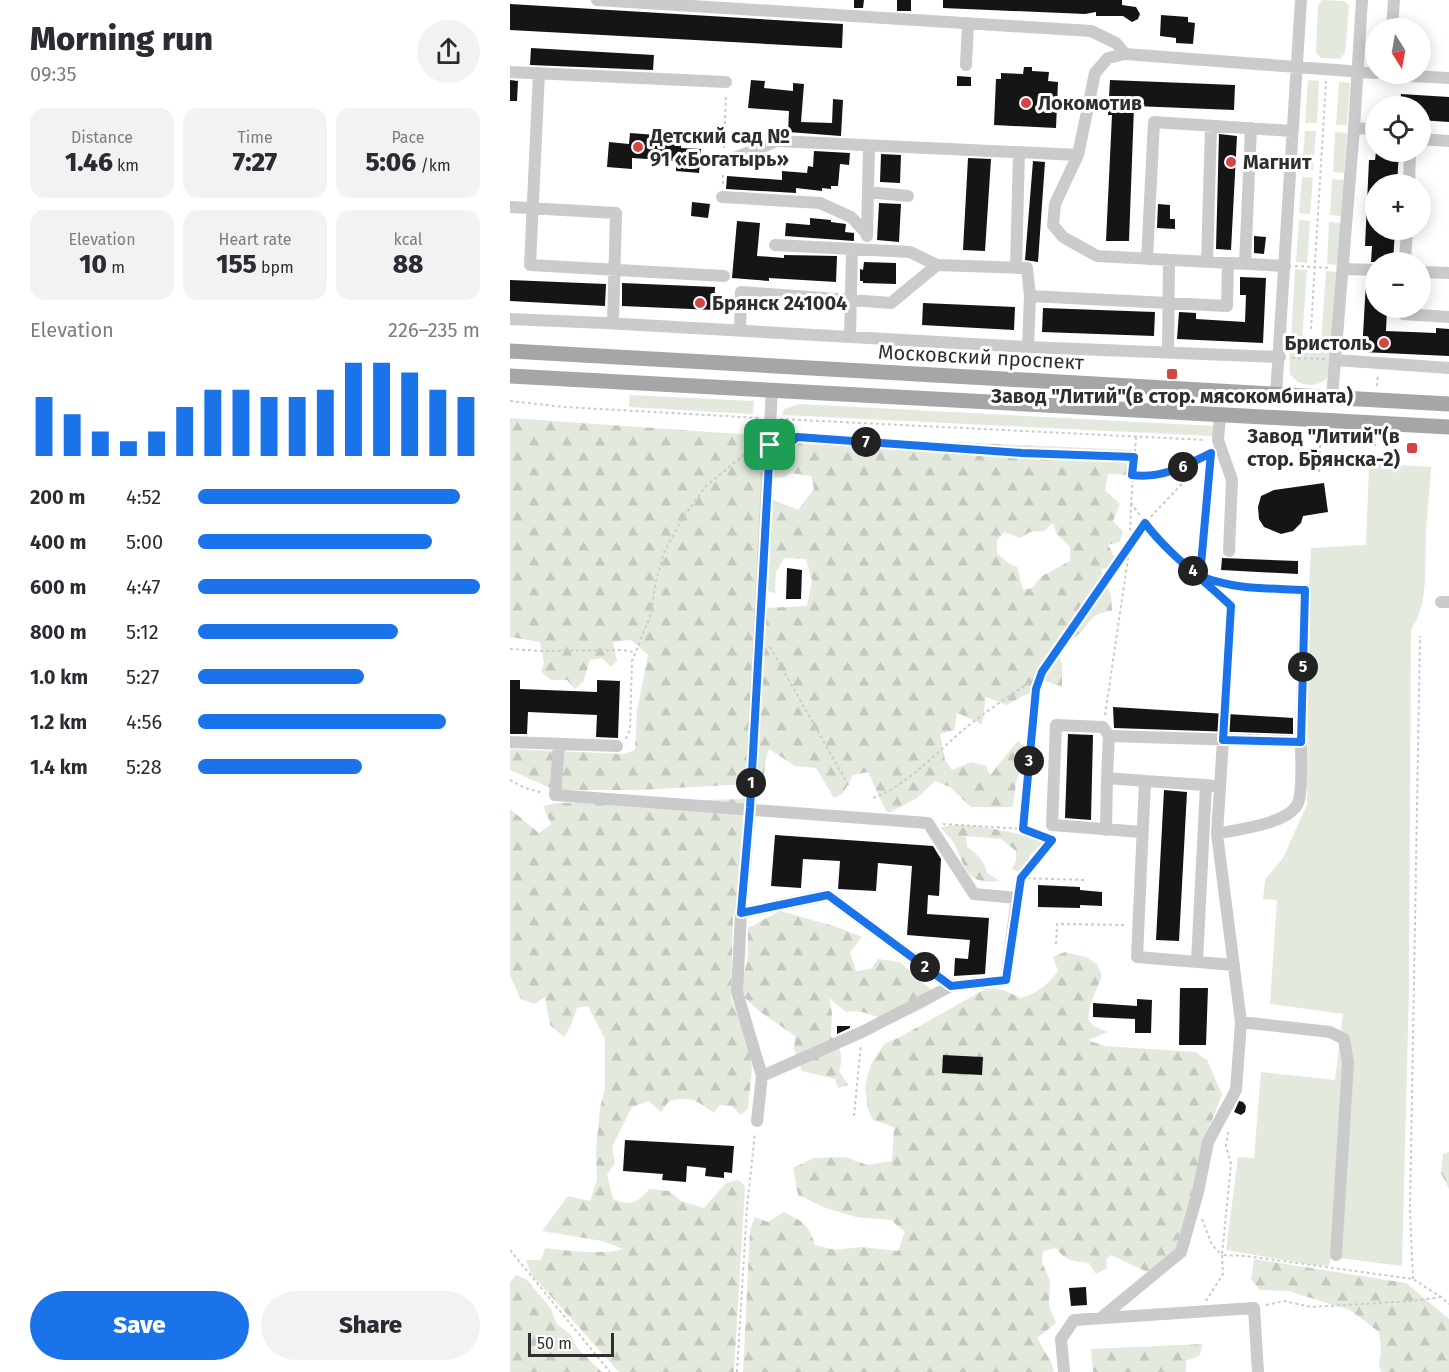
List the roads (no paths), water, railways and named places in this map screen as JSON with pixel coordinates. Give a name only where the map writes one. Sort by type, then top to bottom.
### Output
[{"type":"main road","name":"Московский проспект","points":[[510,351],[1449,404]]},
{"type":"main road","points":[[510,376],[1449,427]]},
{"type":"main road","points":[[1276,395],[1276,418]]},
{"type":"main road","points":[[1332,398],[1332,421]]},
{"type":"street","points":[[597,0],[1091,31],[1116,43],[1125,54]]},
{"type":"street","points":[[1276,395],[1301,0]]},
{"type":"street","points":[[1332,398],[1362,0]]},
{"type":"street","points":[[1393,18],[1394,0]]},
{"type":"street","points":[[966,65],[968,23]]},
{"type":"street","points":[[1285,266],[1097,256],[1063,237],[1053,225],[1055,204],[1078,155],[1095,73],[1108,58],[1125,54],[1365,73]]},
{"type":"street","points":[[510,72],[726,82]]},
{"type":"street","points":[[539,73],[530,265],[724,276]]},
{"type":"street","points":[[1431,77],[1449,78]]},
{"type":"street","points":[[1147,259],[1154,122],[1293,130]]},
{"type":"street","points":[[1207,262],[1211,126]]},
{"type":"street","points":[[1245,264],[1251,128]]},
{"type":"street","points":[[1354,128],[1365,128]]},
{"type":"street","points":[[1431,140],[1449,141]]},
{"type":"street","points":[[724,162],[777,141],[1078,155]]},
{"type":"street","points":[[867,250],[869,146]]},
{"type":"street","points":[[1016,268],[1019,152]]},
{"type":"street","points":[[868,192],[908,196]]},
{"type":"street","points":[[722,197],[820,203],[851,218],[867,234]]},
{"type":"street","points":[[510,207],[616,213],[613,323]]},
{"type":"street","points":[[775,245],[910,252],[938,265],[1027,268],[1030,297],[1028,347]]},
{"type":"street","points":[[850,338],[852,249]]},
{"type":"street","points":[[1168,260],[1168,353]]},
{"type":"street","points":[[1030,297],[1227,306],[1228,263]]},
{"type":"street","points":[[740,331],[741,292],[891,303],[938,265]]},
{"type":"street","points":[[1343,269],[1365,270]]},
{"type":"street","points":[[1431,272],[1449,273]]},
{"type":"street","points":[[1431,316],[1449,317]]},
{"type":"street","points":[[510,319],[1028,347],[1280,357]]},
{"type":"street","points":[[1336,360],[1449,368]]},
{"type":"street","points":[[757,1121],[762,1076],[737,992],[750,808],[772,389]]},
{"type":"street","points":[[1220,416],[1215,440],[1232,480],[1228,551]]},
{"type":"street","points":[[1217,834],[1267,823],[1292,813],[1299,801],[1305,590]]},
{"type":"street","points":[[1142,832],[1052,825],[1056,725],[1223,740],[1301,742]]},
{"type":"street","points":[[1106,731],[1106,830]]},
{"type":"street","points":[[1101,1318],[1181,1252],[1198,1192],[1208,1142],[1236,1090],[1241,1022],[1217,834],[1223,740]]},
{"type":"street","points":[[510,742],[617,746]]},
{"type":"street","points":[[559,745],[555,795],[928,823],[974,894],[1017,898],[1006,980],[951,986],[862,1032],[762,1076]]},
{"type":"street","points":[[1107,778],[1220,786]]},
{"type":"street","points":[[1145,781],[1137,957],[1234,965]]},
{"type":"street","points":[[1197,962],[1206,785]]},
{"type":"street","points":[[741,913],[828,895],[951,986]]},
{"type":"street","points":[[1241,1022],[1330,1032],[1344,1040],[1348,1063],[1336,1255]]},
{"type":"street","points":[[1065,1372],[1061,1339],[1074,1320],[1254,1308],[1258,1372]]},
{"type":"place","name":"Локомотив","points":[[1026,103]]},
{"type":"place","name":"Детский сад № 91 «Богатырь»","points":[[638,147]]},
{"type":"place","name":"Магнит","points":[[1231,162]]},
{"type":"place","name":"Брянск 241004","points":[[700,303]]},
{"type":"place","name":"Бристоль","points":[[1384,343]]},
{"type":"place","name":"Завод \"Литий\"(в стор. мясокомбината)","points":[[1172,374]]},
{"type":"place","name":"Завод \"Литий\"(в стор. Брянска-2)","points":[[1412,448]]}]
